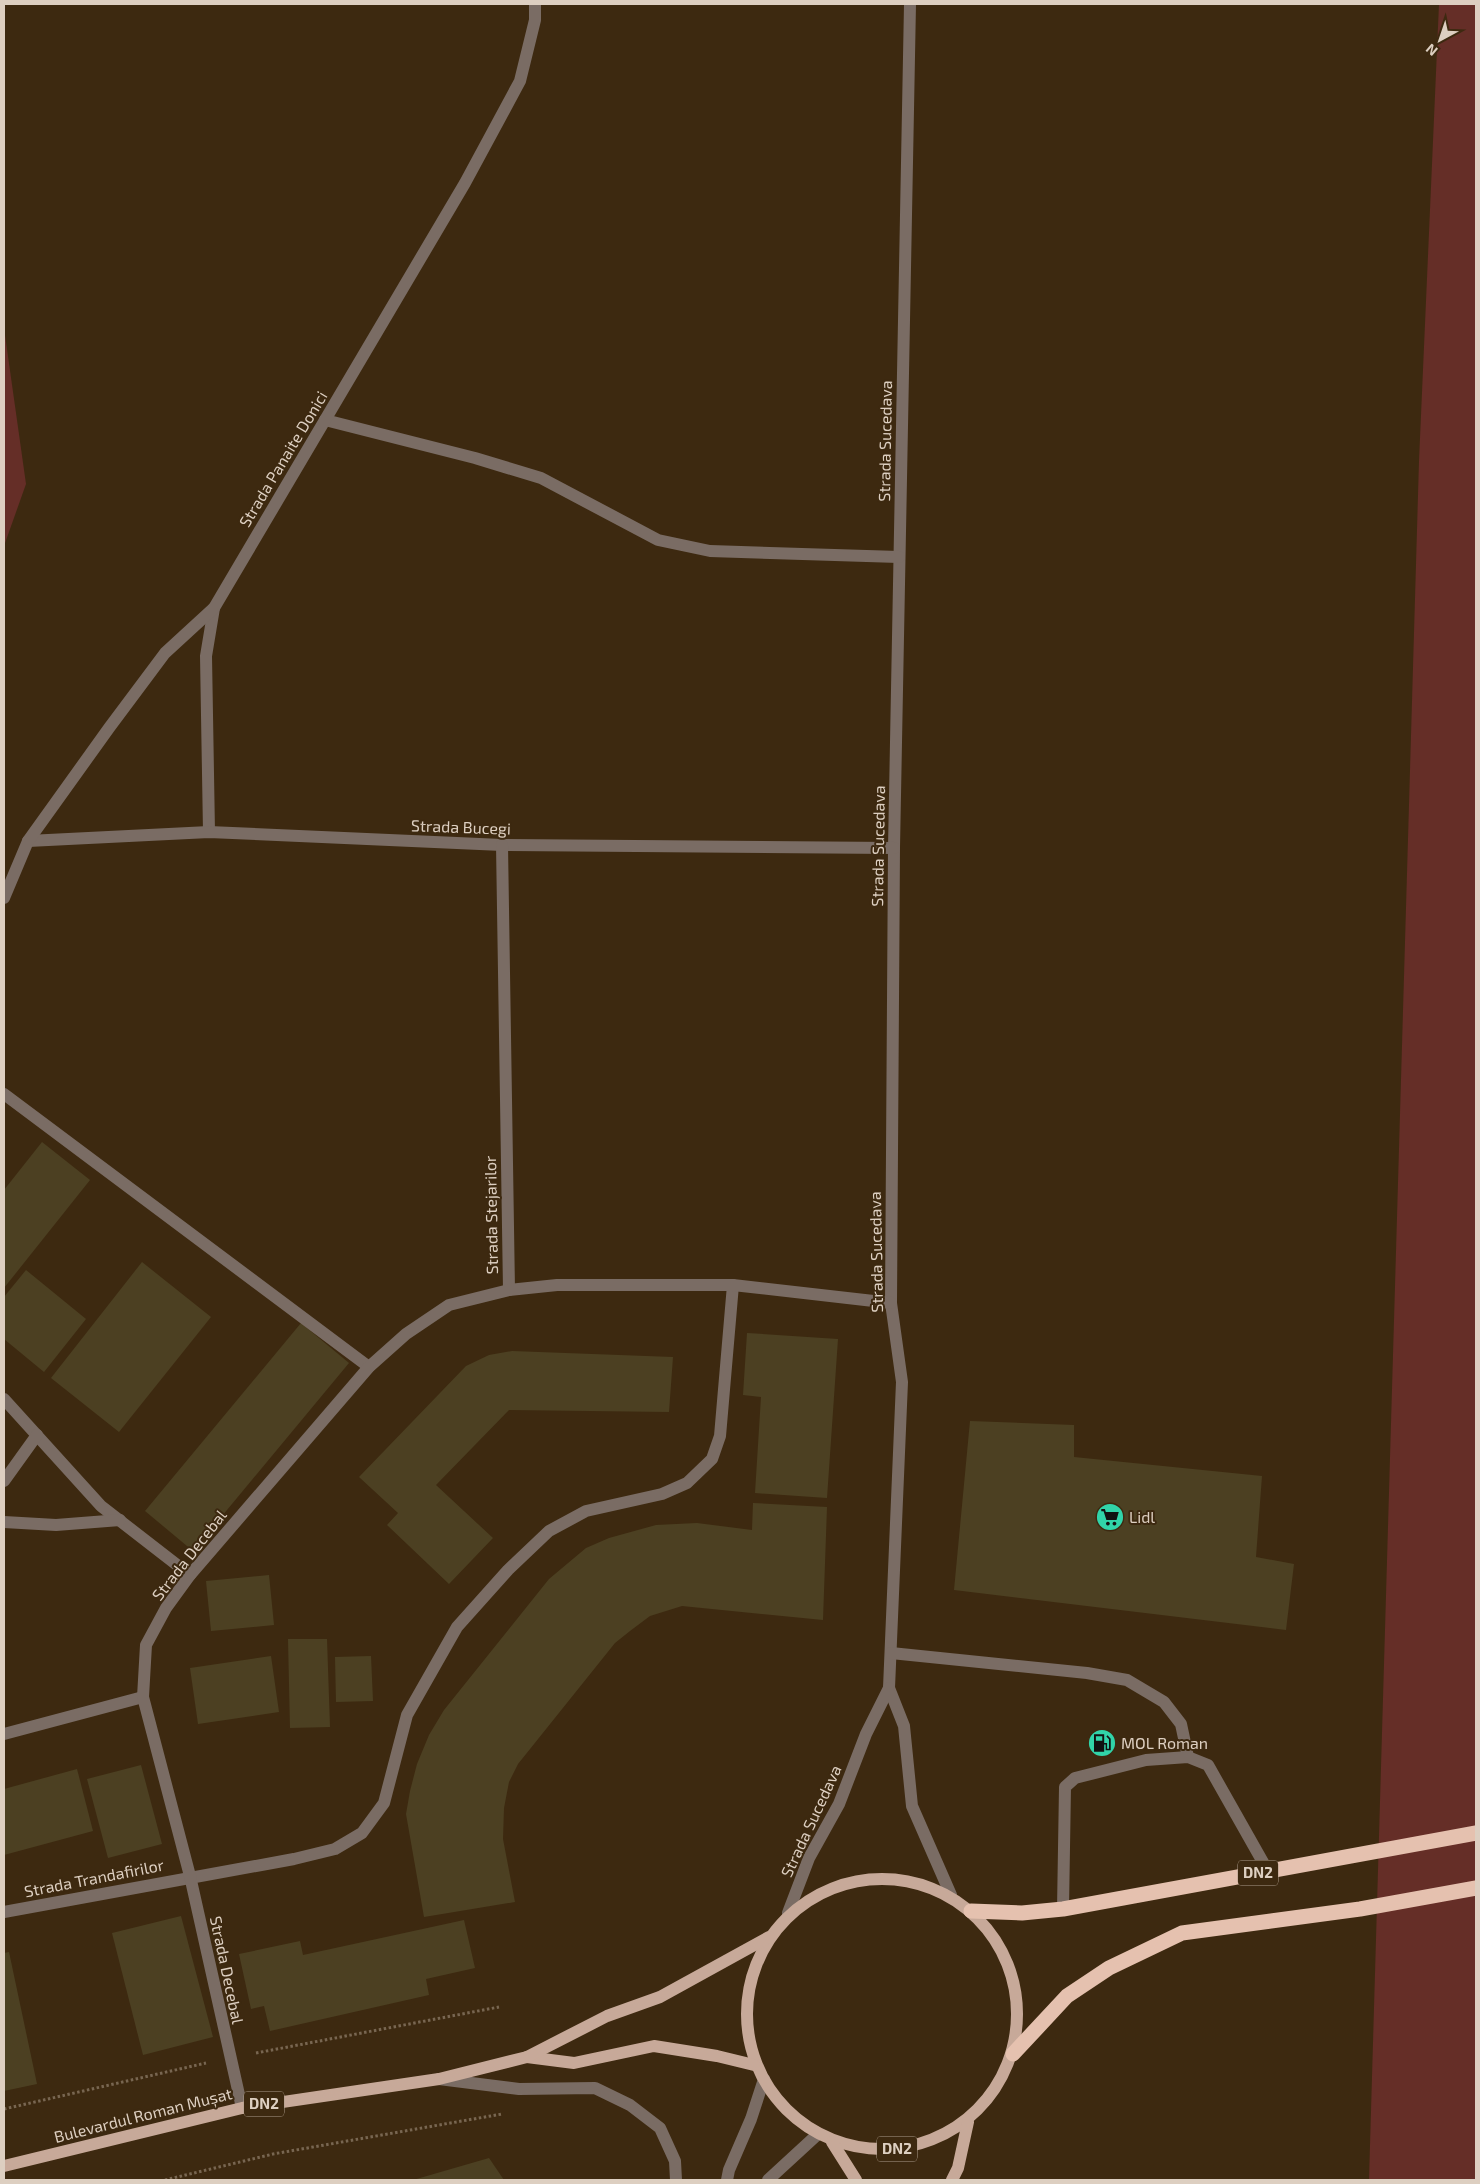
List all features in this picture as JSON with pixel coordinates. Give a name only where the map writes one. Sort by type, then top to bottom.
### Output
[{"type":"highway","name":"DN2","points":[[971,1911],[1022,1913],[1063,1908],[1476,1833]]},
{"type":"highway","name":"DN2","points":[[1013,2054],[1067,1996],[1109,1968],[1182,1933],[1360,1909],[1476,1888]]},
{"type":"main road","name":"DN2","points":[[905,1879],[951,1895],[971,1911],[999,1948],[1013,1985],[1015,2011],[1013,2054],[998,2089],[968,2122],[918,2147],[873,2151],[832,2142],[818,2134],[786,2108],[754,2065],[748,2025],[748,1987],[758,1955],[771,1936],[788,1913],[818,1892],[858,1880],[905,1879]]},
{"type":"main road","name":"Bulevardul Roman Mușat","points":[[4,2166],[242,2108],[439,2079],[527,2057],[607,2016],[660,1997],[771,1936]]},
{"type":"main road","name":"Bulevardul Roman Mușat","points":[[527,2057],[574,2063],[654,2046],[717,2056],[754,2065]]},
{"type":"main road","points":[[952,2180],[958,2168],[968,2122]]},
{"type":"main road","points":[[832,2142],[856,2180]]},
{"type":"street","name":"Strada Panaite Donici","points":[[4,898],[28,841],[109,728],[165,653],[214,608],[465,183],[520,82],[535,20],[535,4]]},
{"type":"street","name":"Strada Sucedava","points":[[910,4],[894,848],[891,1303],[902,1382],[889,1688],[904,1726],[912,1806],[951,1895]]},
{"type":"street","points":[[325,420],[475,458],[541,478],[658,540],[710,551],[899,557]]},
{"type":"street","points":[[209,832],[206,656],[214,608]]},
{"type":"street","name":"Strada Bucegi","points":[[28,841],[209,832],[502,845],[894,848]]},
{"type":"street","name":"Strada Stejarilor","points":[[502,845],[508,1290],[557,1285],[733,1285],[891,1303]]},
{"type":"street","points":[[4,1094],[369,1367]]},
{"type":"street","name":"Strada Trandafirilor","points":[[4,1912],[190,1876],[294,1859],[335,1849],[362,1833],[384,1803],[406,1715],[457,1627],[508,1570],[549,1531],[586,1511],[662,1494],[688,1483],[712,1459],[720,1436],[733,1285]]},
{"type":"street","name":"Strada Decebal","points":[[242,2108],[190,1876],[143,1697],[146,1645],[166,1608],[190,1575],[369,1367],[406,1334],[448,1305],[508,1290]]},
{"type":"street","points":[[4,1399],[101,1506],[190,1575]]},
{"type":"street","points":[[4,1481],[37,1435]]},
{"type":"street","points":[[4,1519],[56,1525],[120,1520]]},
{"type":"street","points":[[890,1653],[1087,1673],[1126,1680],[1164,1702],[1181,1724],[1188,1757]]},
{"type":"street","name":"Strada Sucedava","points":[[788,1913],[809,1858],[839,1804],[866,1734],[889,1688]]},
{"type":"street","points":[[4,1734],[143,1697]]},
{"type":"street","points":[[1063,1908],[1065,1786],[1075,1778],[1146,1760],[1188,1757],[1208,1765],[1268,1871]]},
{"type":"street","points":[[439,2079],[519,2089],[595,2088],[630,2105],[660,2128],[675,2161],[676,2180]]},
{"type":"street","points":[[727,2180],[729,2170],[752,2119],[764,2079]]},
{"type":"street","points":[[768,2180],[818,2134]]},
{"type":"path","points":[[165,2180],[273,2154],[506,2114]]},
{"type":"shaded area","points":[[1439,4],[1476,4],[1476,2180],[1369,2180],[1419,461]]},
{"type":"shaded area","points":[[4,328],[26,484],[4,546]]},
{"type":"building","points":[[42,1142],[90,1180],[4,1288],[4,1190]]},
{"type":"building","points":[[142,1262],[211,1317],[119,1432],[51,1378]]},
{"type":"building","points":[[26,1270],[86,1319],[44,1372],[4,1339],[4,1297]]},
{"type":"building","points":[[301,1323],[349,1363],[193,1551],[145,1511]]},
{"type":"building","points":[[747,1333],[838,1339],[827,1498],[755,1493],[761,1397],[743,1395]]},
{"type":"building","points":[[512,1351],[673,1357],[669,1412],[509,1410],[436,1485],[493,1538],[449,1584],[387,1525],[398,1513],[359,1477],[466,1366],[489,1355]]},
{"type":"building","name":"Lidl","points":[[970,1421],[1074,1425],[1074,1457],[1262,1476],[1256,1557],[1294,1564],[1286,1630],[954,1590]]},
{"type":"building","points":[[753,1503],[827,1507],[823,1620],[682,1606],[650,1616],[615,1643],[518,1764],[509,1782],[504,1808],[503,1839],[515,1902],[424,1917],[406,1814],[417,1764],[429,1735],[444,1710],[549,1579],[586,1548],[609,1538],[656,1525],[697,1523],[752,1530]]},
{"type":"building","points":[[269,1575],[274,1625],[211,1631],[206,1581]]},
{"type":"building","points":[[288,1639],[327,1639],[330,1727],[290,1728]]},
{"type":"building","points":[[271,1656],[279,1712],[198,1724],[190,1668]]},
{"type":"building","points":[[371,1656],[373,1701],[336,1702],[335,1657]]},
{"type":"building","points":[[141,1765],[162,1844],[108,1858],[87,1779]]},
{"type":"building","points":[[77,1769],[93,1831],[4,1855],[4,1789]]},
{"type":"building","points":[[181,1916],[213,2037],[143,2055],[112,1933]]},
{"type":"building","points":[[464,1920],[475,1968],[426,1979],[429,1995],[270,2031],[264,2006],[251,2009],[239,1954],[300,1941],[303,1955]]},
{"type":"building","points":[[9,1952],[37,2084],[4,2091],[4,1953]]},
{"type":"building","points":[[489,2158],[504,2180],[413,2180]]},
{"type":"place","name":"Lidl","points":[[1110,1517]]},
{"type":"place","name":"MOL Roman","points":[[1102,1743]]}]
